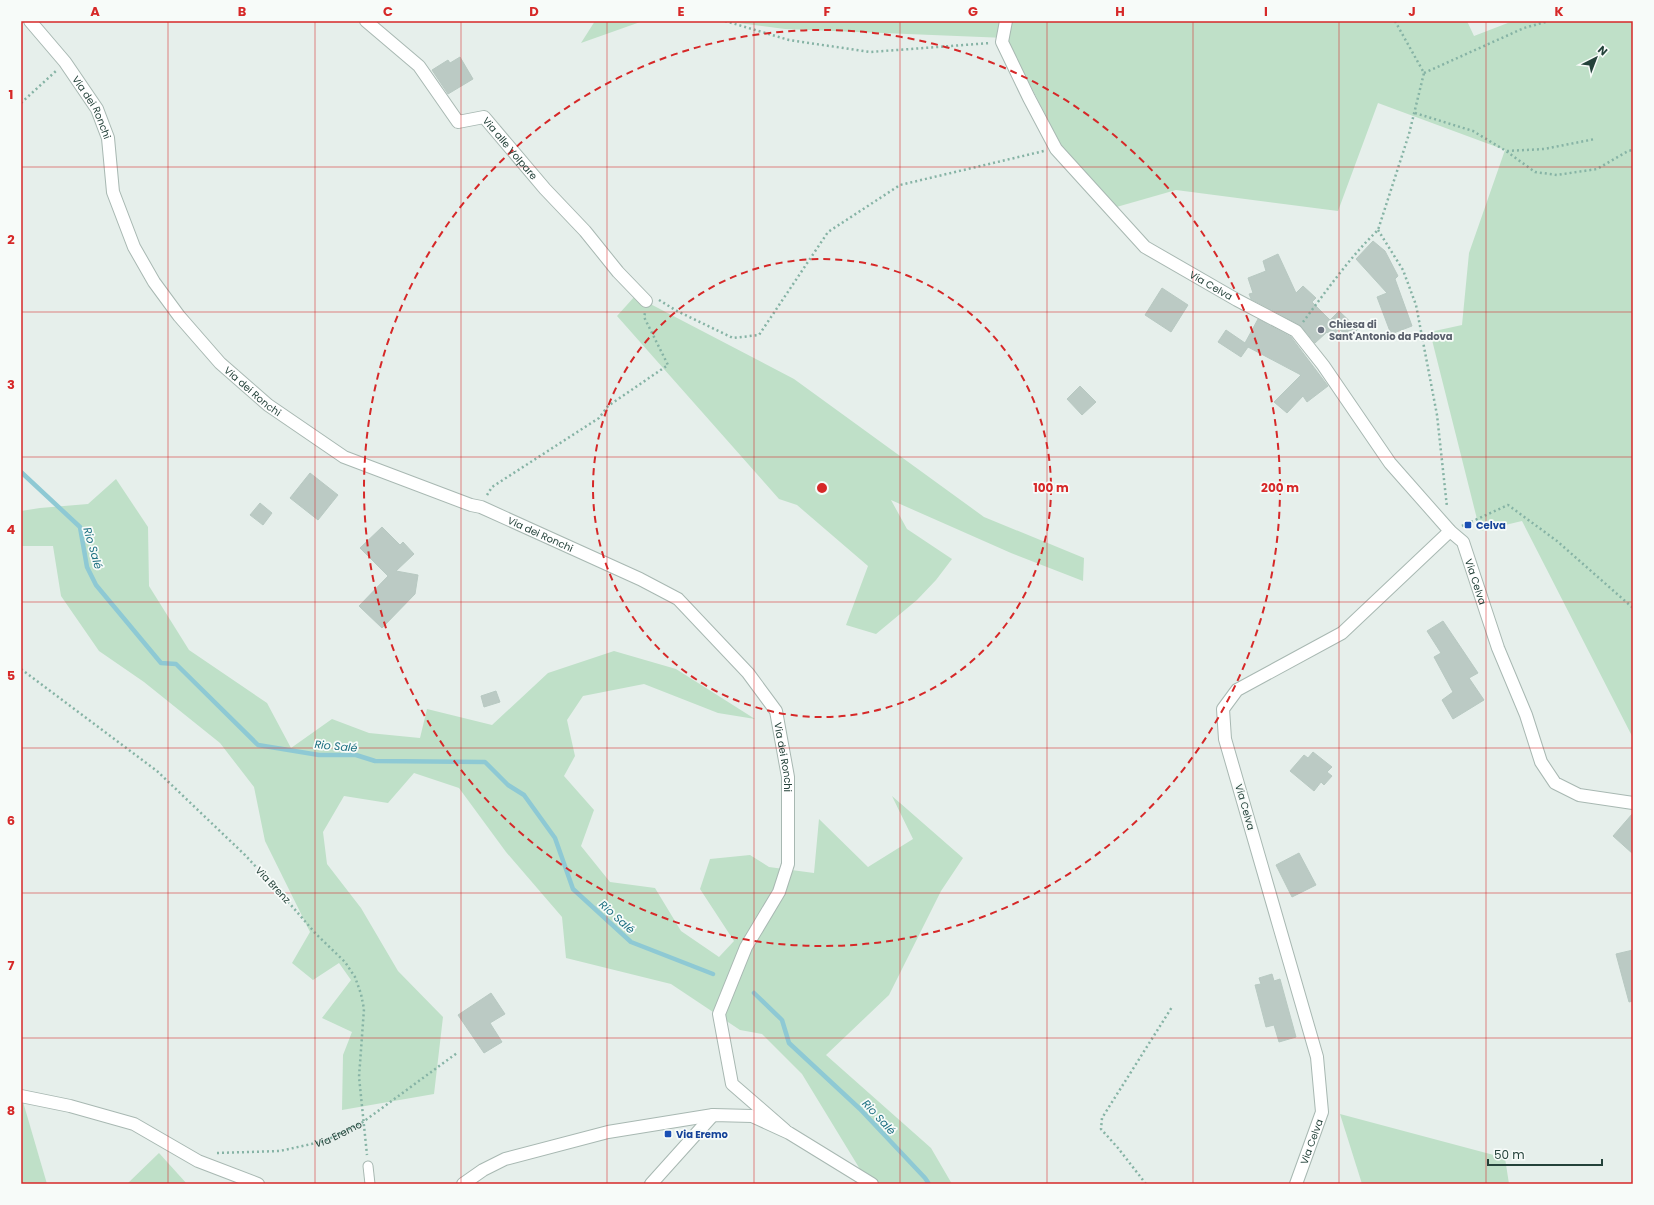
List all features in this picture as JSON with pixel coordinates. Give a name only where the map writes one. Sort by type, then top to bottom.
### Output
[{"type":"street","name":"Via dei Ronchi","points":[[30,21],[65,62],[97,109],[108,138],[113,192],[134,246],[179,316],[220,363],[268,405],[344,456],[471,505],[482,507],[640,579],[678,600],[748,673],[776,711],[788,777],[788,864],[779,892],[746,946],[719,1014],[732,1084],[789,1133]]},
{"type":"street","name":"Via alle Volpare","points":[[366,21],[419,66],[458,122],[484,117],[618,272],[646,301]]},
{"type":"street","points":[[1002,42],[1006,21]]},
{"type":"street","name":"Via Celva","points":[[1002,42],[1029,98],[1056,148],[1145,246],[1237,300],[1296,331],[1324,365],[1390,463],[1450,531],[1463,542],[1498,648],[1526,715],[1541,762],[1555,783],[1579,795],[1633,803]]},
{"type":"street","name":"Via Celva","points":[[1296,1184],[1322,1112],[1316,1058],[1225,739],[1223,709],[1237,690],[1342,633],[1450,531]]},
{"type":"street","points":[[21,1096],[70,1106],[134,1124],[198,1161],[258,1184]]},
{"type":"street","points":[[651,1184],[713,1115]]},
{"type":"street","points":[[463,1184],[483,1170],[505,1159],[608,1132],[713,1115],[752,1116],[789,1133],[872,1184]]},
{"type":"lane","points":[[368,1166],[370,1184]]},
{"type":"path","points":[[725,21],[788,40],[870,52],[1002,42]]},
{"type":"path","points":[[1296,331],[1369,238],[1378,230],[1415,112],[1424,73],[1395,21]]},
{"type":"path","points":[[1424,73],[1524,28],[1549,21]]},
{"type":"path","points":[[21,103],[65,62]]},
{"type":"path","points":[[1415,112],[1473,131],[1506,151],[1535,172],[1557,175],[1597,169],[1628,151],[1633,150]]},
{"type":"path","points":[[1506,151],[1544,149],[1595,139]]},
{"type":"path","points":[[482,507],[492,487],[600,418],[608,406],[668,365],[644,317],[646,301],[656,298],[677,311],[733,338],[759,335],[828,232],[900,185],[1056,148]]},
{"type":"path","points":[[1378,230],[1403,270],[1416,305],[1437,415],[1448,508]]},
{"type":"path","points":[[1450,531],[1508,505],[1557,540],[1633,608]]},
{"type":"path","name":"Via Brenz","points":[[21,669],[157,772],[245,855],[316,934],[346,962],[355,976],[364,1009],[359,1077],[368,1166]]},
{"type":"path","points":[[1146,1184],[1101,1129],[1102,1118],[1172,1007]]},
{"type":"path","name":"Via Eremo","points":[[198,1161],[213,1154],[280,1151],[325,1141],[363,1122],[457,1053]]},
{"type":"green space","points":[[595,21],[643,21],[581,43]]},
{"type":"green space","points":[[722,21],[1467,21],[1474,36],[1513,21],[1633,21],[1633,738],[1522,521],[1480,531],[1430,332],[1462,325],[1469,253],[1505,150],[1378,103],[1338,211],[1176,190],[1113,208],[1061,145],[1006,38],[785,29]]},
{"type":"green space","points":[[635,296],[794,379],[984,517],[1084,558],[1083,581],[1011,553],[891,500],[907,529],[952,559],[936,580],[917,600],[876,634],[846,625],[868,566],[797,505],[779,499],[617,316]]},
{"type":"green space","points":[[116,479],[148,527],[149,586],[189,650],[267,703],[291,748],[332,719],[369,733],[420,738],[427,709],[492,725],[548,673],[614,651],[676,669],[755,719],[718,713],[644,684],[583,696],[567,720],[575,756],[564,776],[594,810],[581,846],[610,882],[655,888],[681,931],[719,957],[734,941],[700,889],[710,859],[750,855],[769,867],[814,873],[819,819],[868,867],[913,839],[892,796],[963,858],[941,891],[889,995],[826,1055],[931,1148],[952,1184],[869,1184],[802,1074],[762,1034],[740,1030],[671,984],[566,958],[562,917],[506,852],[459,788],[414,773],[388,803],[344,796],[323,832],[327,864],[361,908],[398,971],[443,1017],[434,1094],[342,1110],[343,1055],[352,1032],[322,1018],[351,980],[339,963],[313,980],[292,963],[310,932],[265,841],[254,787],[220,743],[144,682],[99,651],[61,596],[53,546],[21,546],[21,511],[88,504]]},
{"type":"green space","points":[[21,1095],[47,1184],[21,1184]]},
{"type":"green space","points":[[1340,1114],[1505,1158],[1509,1184],[1362,1184]]},
{"type":"green space","points":[[159,1153],[187,1184],[127,1184]]},
{"type":"building","points":[[460,57],[473,79],[448,94],[432,70],[448,60],[450,63]]},
{"type":"building","points":[[1373,241],[1385,251],[1398,276],[1395,279],[1412,326],[1391,334],[1377,297],[1387,293],[1356,259]]},
{"type":"building","points":[[1278,254],[1296,293],[1303,286],[1316,298],[1312,302],[1330,320],[1339,311],[1358,329],[1349,338],[1339,329],[1332,337],[1327,332],[1315,343],[1300,325],[1251,299],[1249,294],[1253,293],[1248,278],[1266,271],[1263,261]]},
{"type":"building","points":[[1162,288],[1188,305],[1171,332],[1145,315]]},
{"type":"building","points":[[1258,319],[1291,337],[1328,386],[1307,402],[1303,396],[1287,413],[1274,402],[1301,375],[1248,347],[1241,357],[1218,342],[1226,330],[1245,343]]},
{"type":"building","points":[[1080,386],[1096,402],[1082,415],[1067,399]]},
{"type":"building","points":[[310,473],[338,495],[318,520],[290,498]]},
{"type":"building","points":[[260,503],[272,513],[263,525],[250,515]]},
{"type":"building","points":[[382,527],[400,545],[403,542],[414,554],[396,571],[418,575],[415,594],[382,628],[359,606],[388,576],[360,548]]},
{"type":"building","points":[[1443,621],[1478,673],[1469,678],[1484,700],[1453,719],[1442,700],[1453,692],[1434,657],[1441,653],[1427,631]]},
{"type":"building","points":[[496,691],[500,702],[484,707],[481,696]]},
{"type":"building","points":[[1313,752],[1332,767],[1327,772],[1332,776],[1324,785],[1321,782],[1314,791],[1290,771],[1304,755],[1308,758]]},
{"type":"building","points":[[1633,813],[1633,854],[1613,836]]},
{"type":"building","points":[[1299,853],[1316,885],[1292,897],[1276,865]]},
{"type":"building","points":[[1633,950],[1633,1001],[1629,1002],[1616,954]]},
{"type":"building","points":[[1272,974],[1274,981],[1280,979],[1296,1037],[1279,1042],[1274,1025],[1266,1027],[1255,985],[1261,984],[1259,978]]},
{"type":"building","points":[[491,993],[505,1014],[490,1023],[502,1042],[484,1053],[458,1015]]},
{"type":"waterway","name":"Rio Salé","points":[[21,472],[80,527],[87,567],[96,585],[161,663],[176,664],[258,745],[319,755],[356,755],[375,761],[485,762],[508,785],[524,795],[555,838],[573,889],[631,942],[713,974]]},
{"type":"waterway","name":"Rio Salé","points":[[754,993],[782,1020],[789,1043],[860,1109],[929,1184]]},
{"type":"place","name":"Chiesa di Sant'Antonio da Padova","points":[[1321,330]]},
{"type":"place","name":"Celva","points":[[1468,525]]},
{"type":"place","name":"Via Eremo","points":[[668,1134]]}]
